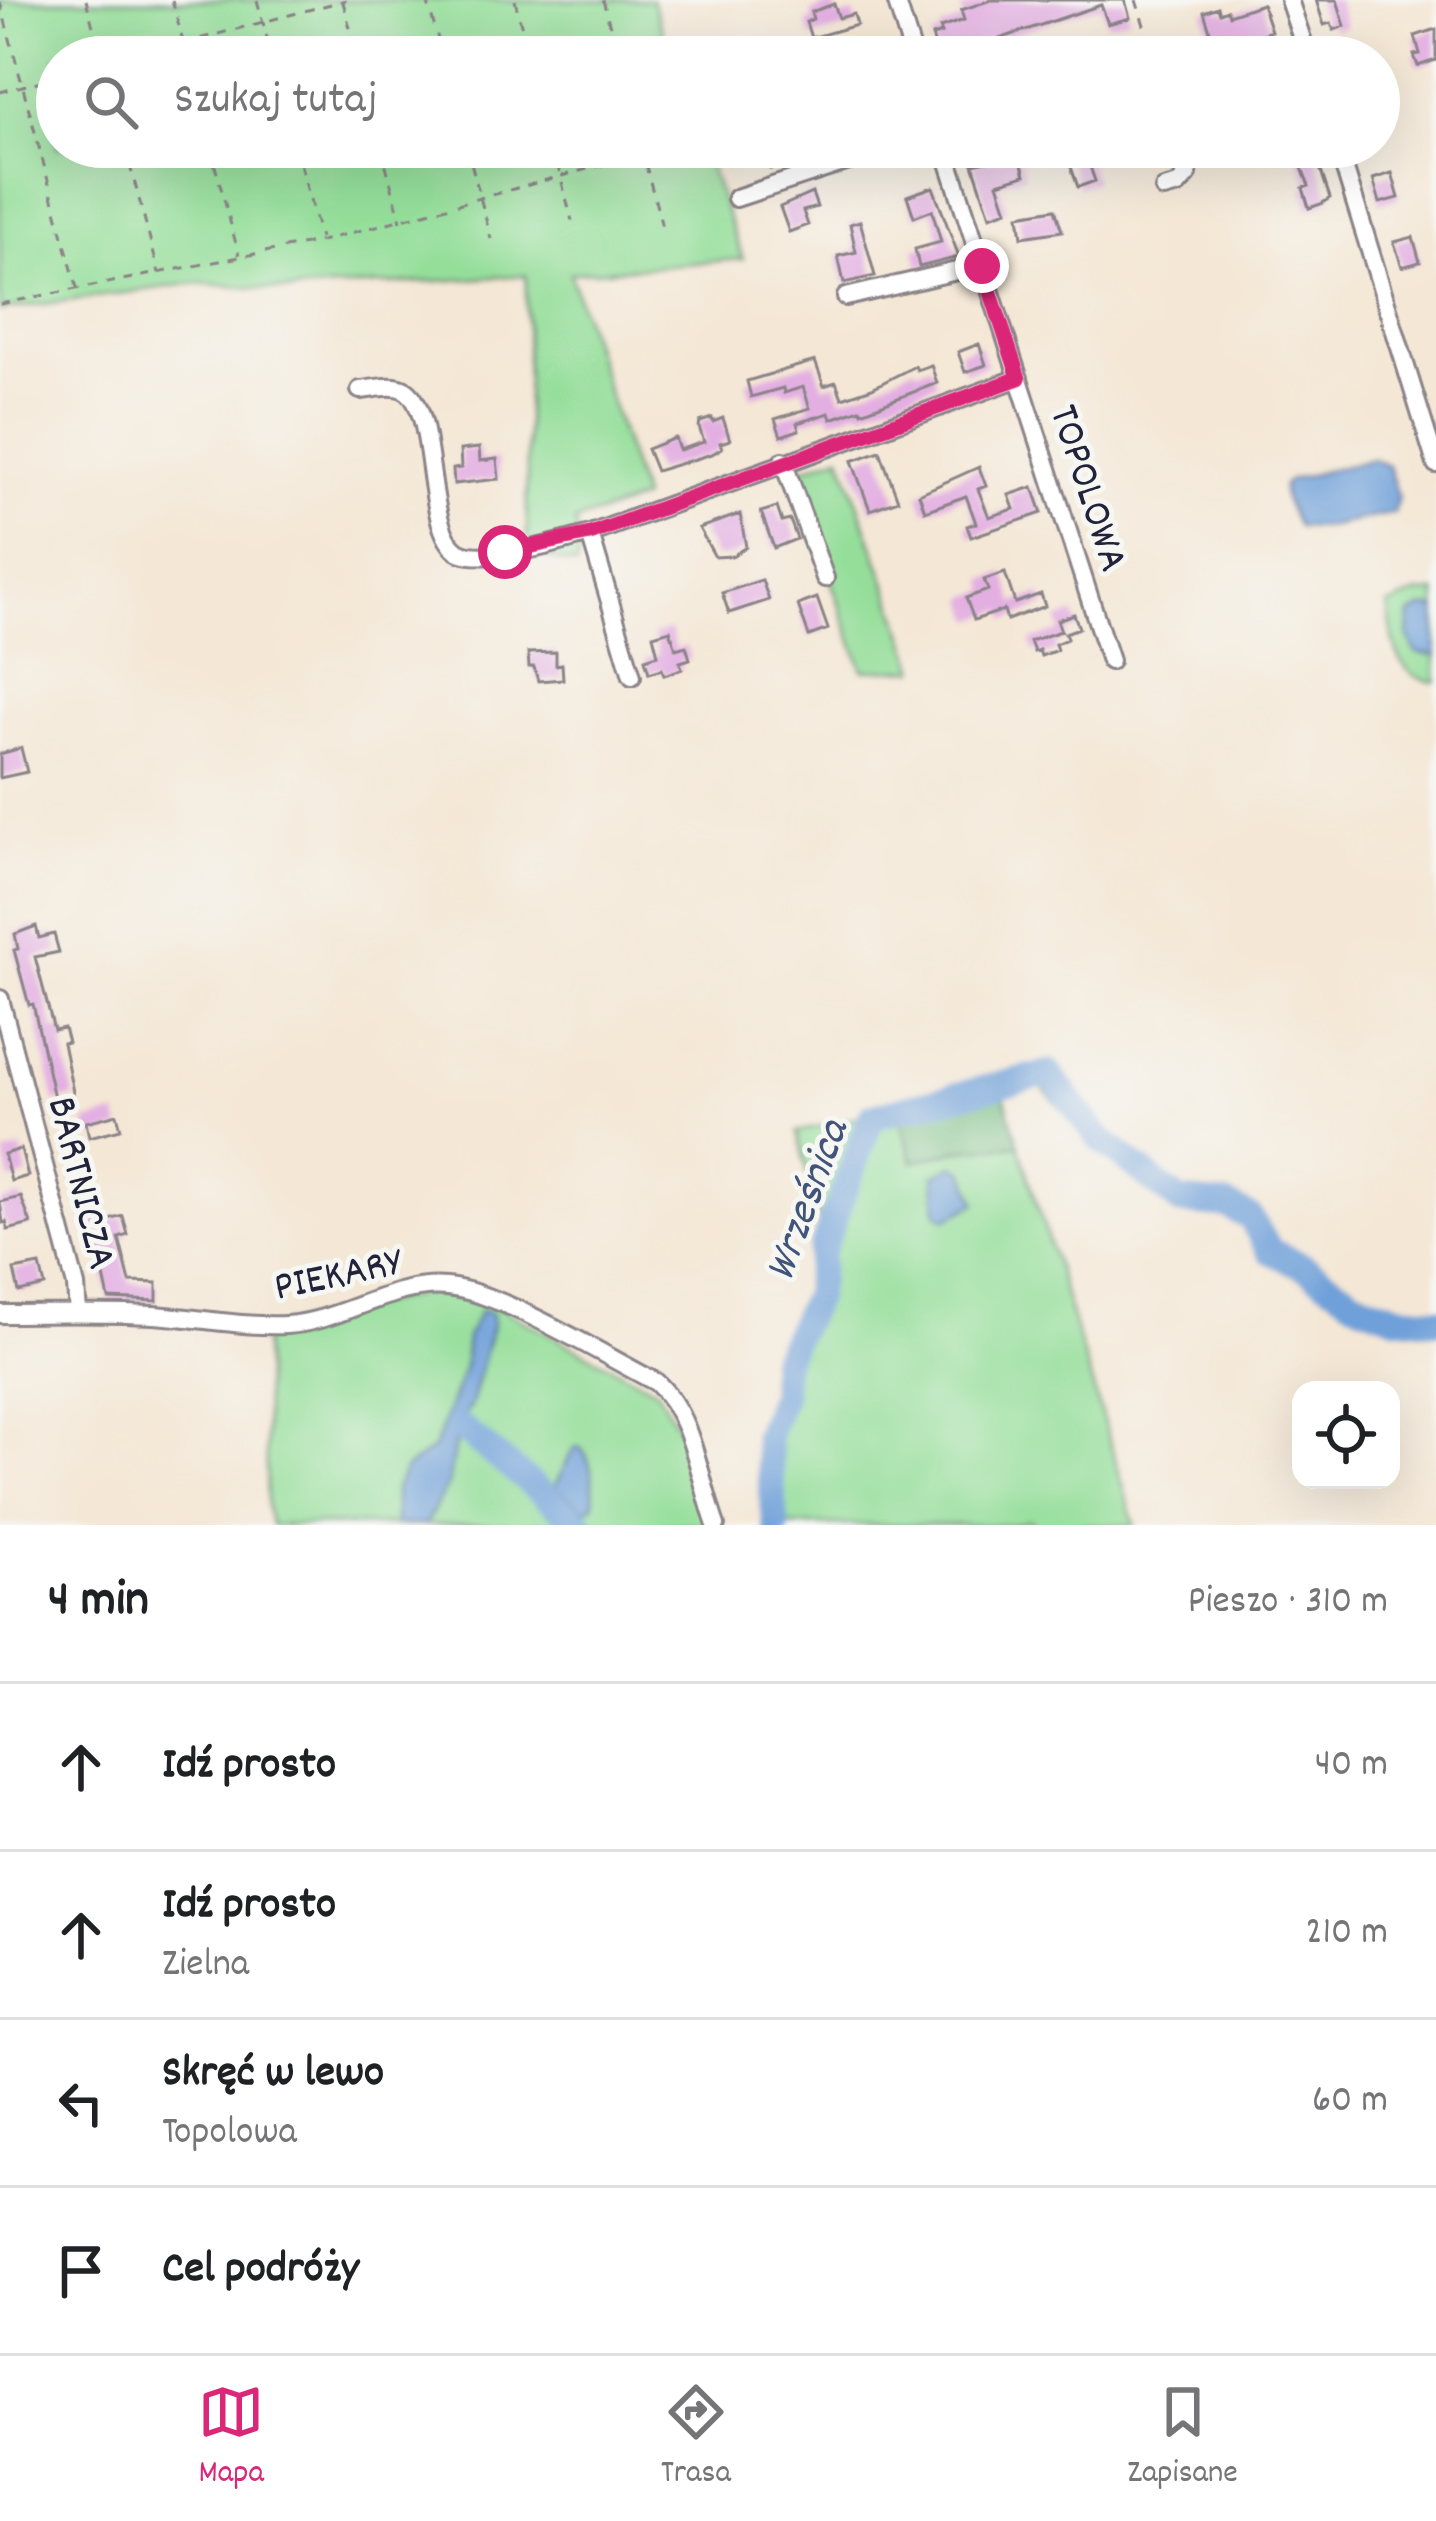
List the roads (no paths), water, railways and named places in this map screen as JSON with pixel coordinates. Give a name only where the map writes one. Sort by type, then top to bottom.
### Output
[{"type":"street","points":[[896,0],[907,36]]},
{"type":"street","points":[[1289,0],[1301,36]]},
{"type":"street","points":[[736,198],[828,168]]},
{"type":"street","name":"TOPOLOWA","points":[[955,168],[982,266],[1110,661]]},
{"type":"street","points":[[1164,189],[1178,184],[1188,174],[1187,168]]},
{"type":"street","points":[[1344,168],[1436,464]]},
{"type":"street","points":[[846,297],[982,266]]},
{"type":"street","points":[[360,390],[392,387],[412,397],[425,437],[442,532],[462,553],[523,550],[590,534],[1019,378]]},
{"type":"street","points":[[782,461],[825,578]]},
{"type":"street","points":[[590,534],[632,676]]},
{"type":"street","name":"BARTNICZA","points":[[0,1000],[76,1286],[78,1313]]},
{"type":"street","name":"PIEKARY","points":[[0,1314],[78,1313],[288,1325],[418,1289],[443,1286],[469,1291],[555,1330],[665,1390],[697,1456],[716,1525]]},
{"type":"water","points":[[1373,459],[1388,466],[1398,496],[1394,513],[1322,528],[1297,527],[1283,497],[1283,485]]},
{"type":"water","points":[[1436,608],[1436,656],[1416,653],[1408,635],[1410,615]]},
{"type":"water","points":[[953,1165],[965,1171],[977,1203],[946,1219],[937,1213],[935,1175]]},
{"type":"water","points":[[480,1311],[491,1313],[493,1322],[471,1405],[458,1426],[448,1485],[425,1525],[395,1525],[395,1488],[406,1468],[434,1448],[464,1367],[467,1336]]},
{"type":"water","points":[[579,1447],[588,1459],[593,1481],[594,1504],[586,1511],[554,1487],[574,1448]]},
{"type":"waterway","name":"Wrześnica","points":[[776,1525],[766,1436],[782,1395],[782,1361],[815,1296],[821,1252],[872,1116],[1049,1073],[1099,1138],[1180,1202],[1227,1206],[1250,1217],[1270,1251],[1360,1303],[1398,1316],[1436,1320]]},
{"type":"waterway","name":"Wrześnica","points":[[458,1426],[582,1525]]}]
